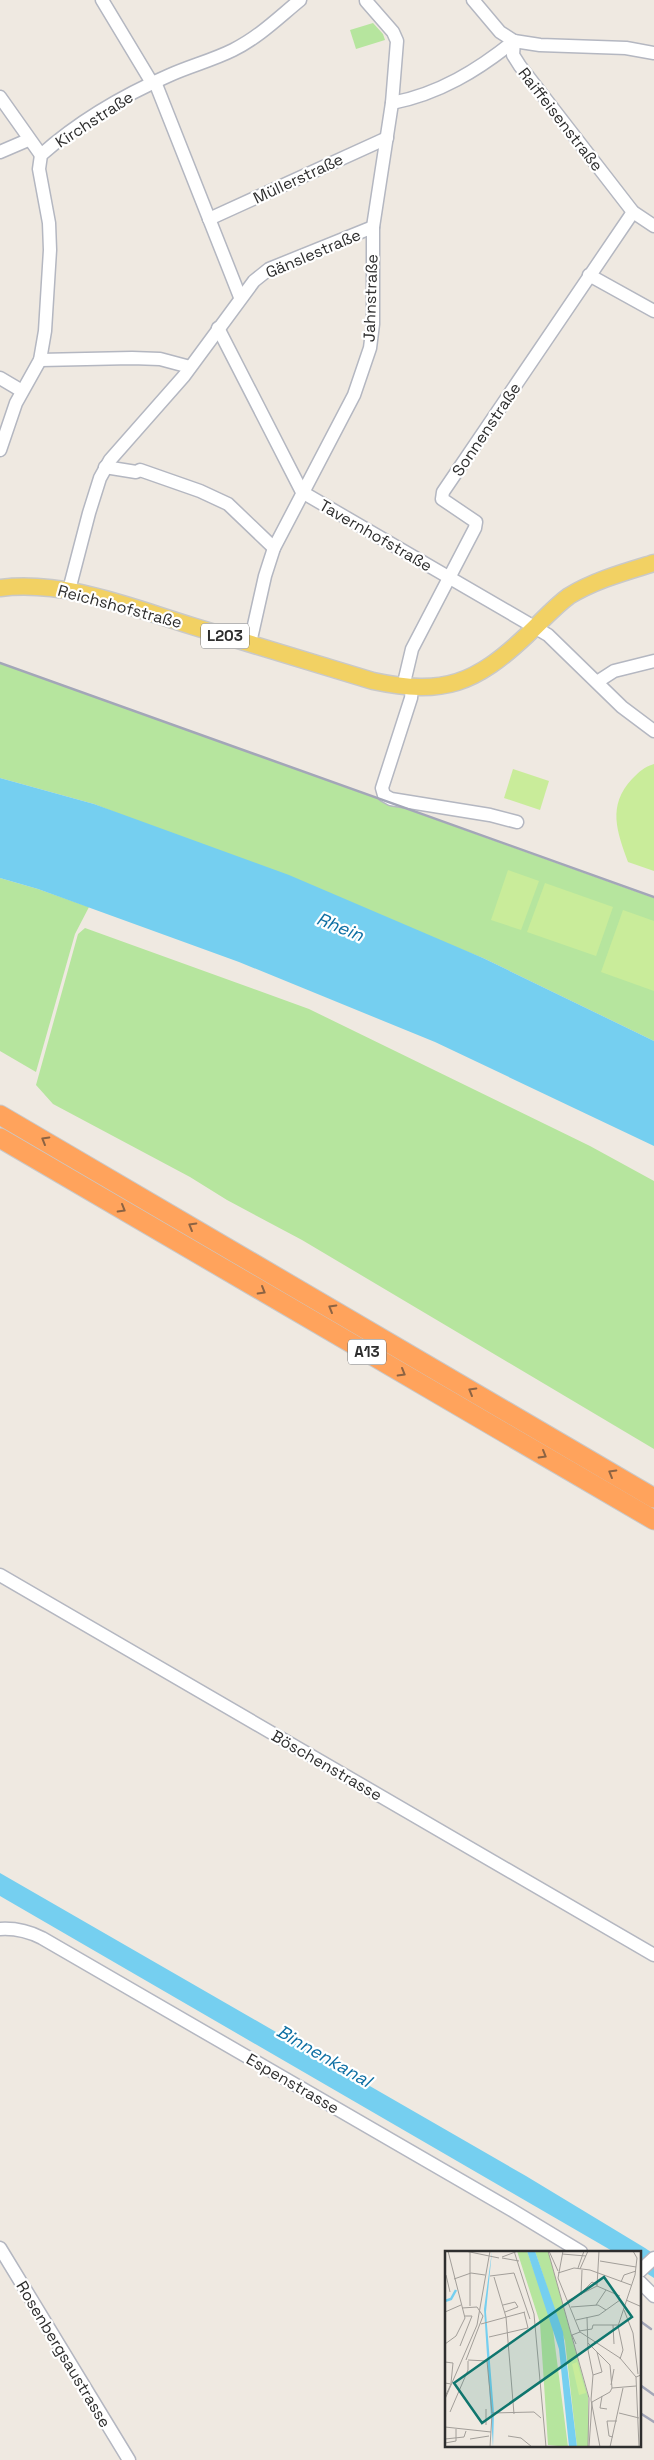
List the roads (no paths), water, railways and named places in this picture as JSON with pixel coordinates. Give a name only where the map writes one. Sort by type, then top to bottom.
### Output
[{"type":"highway","name":"A13","points":[[0,1115],[654,1498]]},
{"type":"highway","name":"A13","points":[[0,1138],[654,1520]]},
{"type":"main road","name":"L203","points":[[536,627],[556,607],[584,588],[614,575],[654,563]]},
{"type":"main road","name":"Reichshofstraße","points":[[0,588],[29,587],[69,590],[120,603],[373,681],[407,688],[449,685],[480,673],[502,659],[536,627]]},
{"type":"street","points":[[102,0],[153,82],[240,297]]},
{"type":"street","name":"Kirchstraße","points":[[0,450],[10,418],[40,360],[45,331],[50,250],[49,223],[39,169],[41,155],[98,113],[153,82],[232,51],[267,29],[300,0]]},
{"type":"street","points":[[474,0],[500,32],[514,41],[540,45],[621,48],[654,53]]},
{"type":"street","name":"Jahnstraße","points":[[250,643],[265,576],[274,548],[354,395],[370,348],[373,324],[373,228],[392,103],[396,38],[366,1]]},
{"type":"street","points":[[392,103],[462,78],[514,41]]},
{"type":"street","name":"Raiffeisenstraße","points":[[514,41],[513,55],[520,66],[633,212],[654,226]]},
{"type":"street","points":[[0,97],[28,140],[41,155]]},
{"type":"street","name":"Müllerstraße","points":[[209,219],[387,138]]},
{"type":"street","points":[[0,152],[28,140]]},
{"type":"street","name":"Sonnenstraße","points":[[449,577],[475,528],[476,522],[442,499],[444,492],[633,212]]},
{"type":"street","name":"Gänslestraße","points":[[69,590],[89,514],[105,468],[114,453],[190,367],[240,297],[254,281],[269,270],[373,228]]},
{"type":"street","points":[[589,275],[654,311]]},
{"type":"street","points":[[218,328],[302,492]]},
{"type":"street","points":[[40,360],[132,358],[160,360],[190,367]]},
{"type":"street","points":[[0,378],[22,392]]},
{"type":"street","points":[[105,468],[136,472],[140,470],[200,491],[228,504],[274,548]]},
{"type":"street","name":"Tavernhofstraße","points":[[302,492],[536,627],[560,646],[622,707],[654,732]]},
{"type":"street","name":"Tavernhofstraße","points":[[407,688],[412,649],[449,577]]},
{"type":"street","points":[[597,682],[614,671],[654,662]]},
{"type":"street","points":[[407,688],[411,698],[382,788],[384,795],[391,799],[490,815],[517,822]]},
{"type":"street","name":"Böschenstrasse","points":[[0,1575],[654,1955]]},
{"type":"street","name":"Espenstrasse","points":[[0,1929],[12,1928],[42,1938],[579,2251]]},
{"type":"street","name":"Rosenbergsaustrasse","points":[[0,2248],[128,2460]]},
{"type":"street","points":[[642,2269],[654,2258]]},
{"type":"street","points":[[642,2285],[654,2296]]},
{"type":"water","name":"Rhein","points":[[0,778],[94,804],[289,875],[483,958],[654,1041],[654,1146],[435,1042],[239,962],[38,889],[0,878]]},
{"type":"water","points":[[0,1873],[526,2176],[654,2254],[654,2278],[642,2270],[642,2251],[612,2251],[0,1896]]},
{"type":"railway","points":[[0,663],[654,897]]},
{"type":"railway","points":[[642,2322],[651,2329]]},
{"type":"railway","points":[[642,2386],[654,2395]]},
{"type":"railway","points":[[642,2414],[654,2422]]},
{"type":"water label","name":"Binnenkanal","points":[[324,2056]]}]
